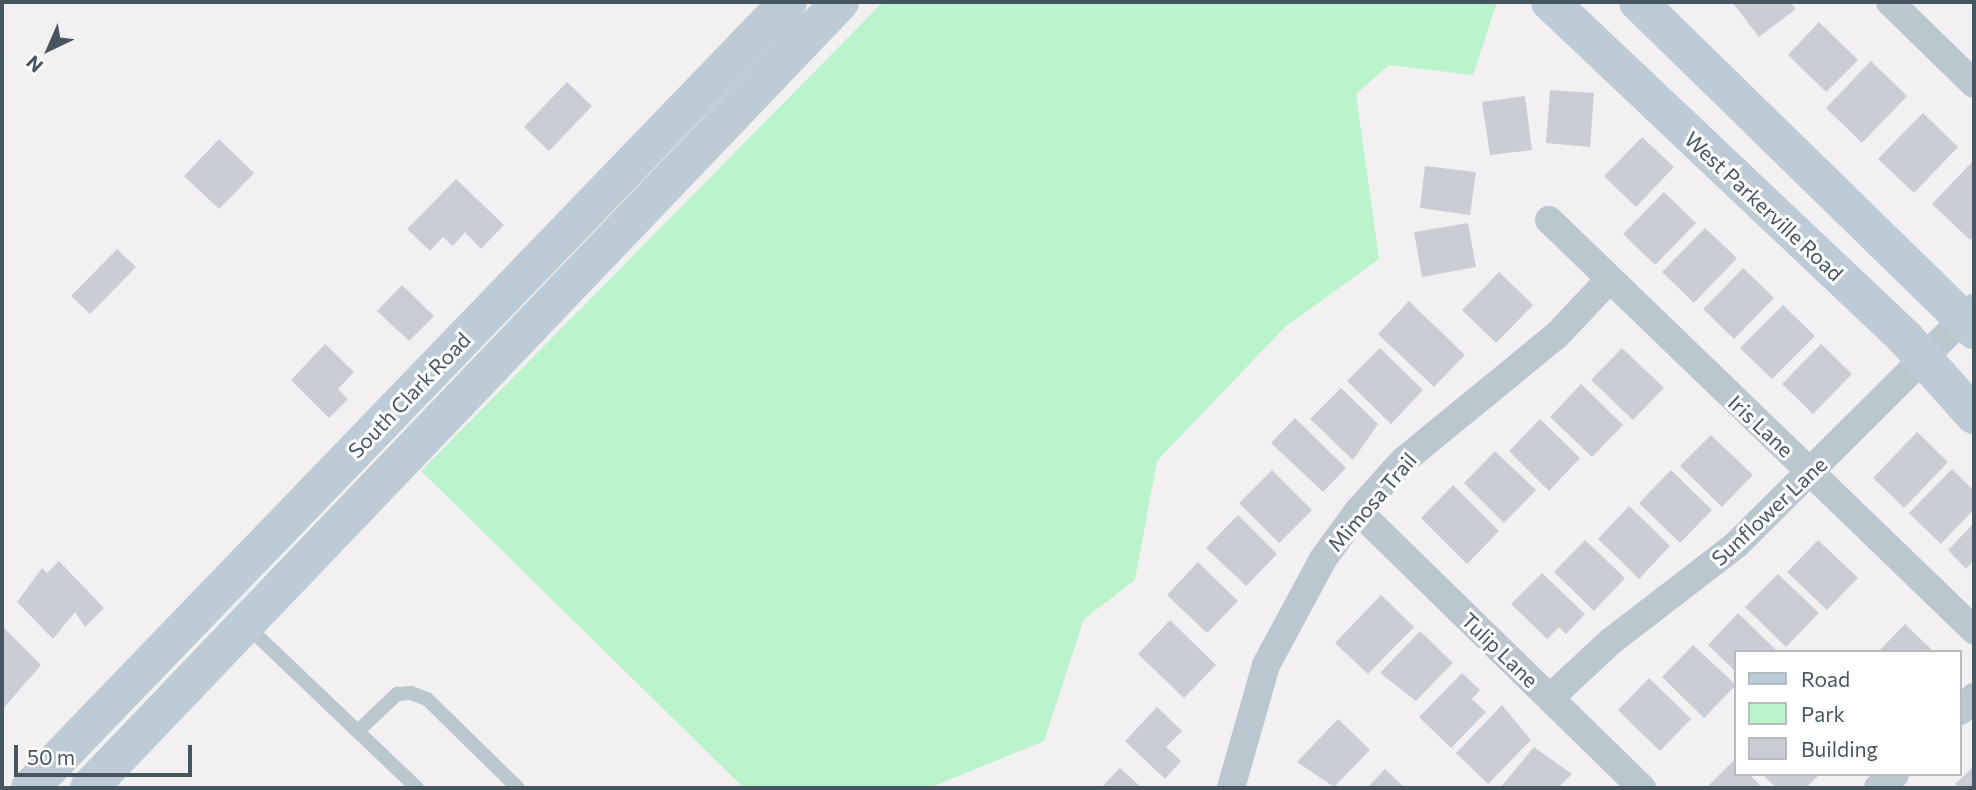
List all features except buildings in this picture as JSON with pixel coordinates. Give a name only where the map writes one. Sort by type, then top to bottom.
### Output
[{"type":"main road","name":"South Clark Road","points":[[30,788],[788,2]]},
{"type":"main road","name":"South Clark Road","points":[[89,788],[840,2]]},
{"type":"main road","name":"West Parkerville Road","points":[[1550,2],[1923,360],[1974,415]]},
{"type":"main road","points":[[1638,2],[1971,319]]},
{"type":"main road","points":[[215,596],[246,625]]},
{"type":"street","points":[[1890,2],[1974,83]]},
{"type":"street","name":"Iris Lane","points":[[1549,220],[1607,282],[1974,630]]},
{"type":"street","name":"Mimosa Trail","points":[[1231,788],[1266,665],[1323,559],[1358,511],[1403,461],[1557,335],[1607,282]]},
{"type":"street","name":"Sunflower Lane","points":[[1550,698],[1811,474],[1923,360],[1971,319]]},
{"type":"street","name":"Tulip Lane","points":[[1358,511],[1642,788]]},
{"type":"street","points":[[1878,788],[1893,776]]},
{"type":"lane","points":[[246,625],[417,788]]},
{"type":"lane","points":[[358,731],[397,694],[411,693],[426,699],[518,788]]},
{"type":"green space","points":[[883,2],[1497,2],[1473,75],[1389,65],[1356,94],[1379,259],[1285,327],[1157,461],[1135,580],[1084,619],[1044,741],[929,788],[744,788],[421,471]]}]
